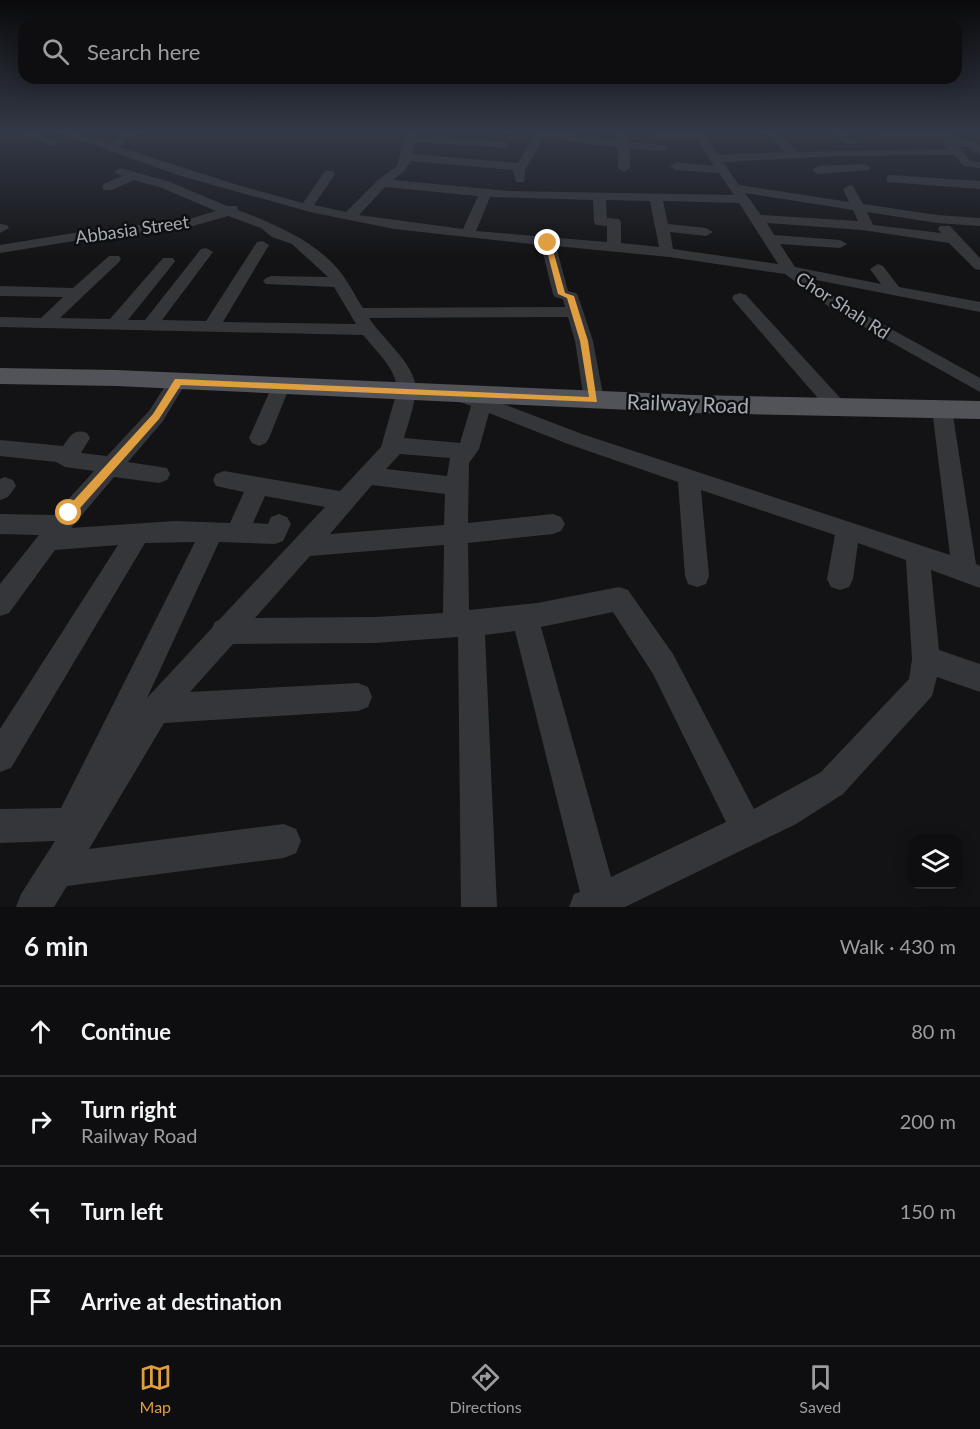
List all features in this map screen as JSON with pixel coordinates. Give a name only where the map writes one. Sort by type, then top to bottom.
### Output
[{"type":"main road","name":"Railway Road","points":[[0,376],[178,381],[594,400],[980,411]]},
{"type":"street","points":[[108,187],[125,174]]},
{"type":"street","points":[[77,824],[156,709],[224,631],[392,450],[406,391],[406,381],[399,368],[368,330],[340,282],[297,241],[278,234],[266,225],[166,185],[131,174]]},
{"type":"street","points":[[196,174],[259,194],[349,217],[548,243],[705,257],[980,307]]},
{"type":"street","points":[[307,206],[329,174]]},
{"type":"street","points":[[349,217],[392,174]]},
{"type":"street","points":[[514,195],[520,174]]},
{"type":"street","points":[[687,174],[703,198]]},
{"type":"street","name":"Chor Shah Rd","points":[[726,174],[790,271],[838,306],[980,386]]},
{"type":"street","points":[[822,174],[829,183]]},
{"type":"street","points":[[891,179],[980,185]]},
{"type":"street","points":[[382,183],[514,195],[703,198],[738,193],[856,206],[937,219],[980,222]]},
{"type":"street","points":[[849,189],[867,226]]},
{"type":"street","points":[[468,234],[486,192]]},
{"type":"street","name":"Abbasia Street","points":[[0,249],[61,234],[165,226],[213,218],[259,194]]},
{"type":"street","points":[[599,195],[601,222],[614,222],[614,248]]},
{"type":"street","points":[[656,197],[667,253]]},
{"type":"street","points":[[757,219],[819,221],[867,226],[980,243]]},
{"type":"street","points":[[937,219],[980,266]]},
{"type":"street","points":[[662,227],[706,232]]},
{"type":"street","points":[[769,239],[840,244]]},
{"type":"street","points":[[548,243],[561,294],[570,296],[584,341],[594,400]]},
{"type":"street","points":[[210,327],[262,245]]},
{"type":"street","points":[[150,325],[206,252]]},
{"type":"street","points":[[45,323],[114,259]]},
{"type":"street","points":[[115,324],[168,261]]},
{"type":"street","points":[[878,269],[895,292]]},
{"type":"street","points":[[271,281],[340,282]]},
{"type":"street","points":[[0,291],[76,293]]},
{"type":"street","points":[[740,298],[836,406]]},
{"type":"street","points":[[359,313],[575,312]]},
{"type":"street","points":[[0,322],[368,330]]},
{"type":"street","points":[[0,604],[110,466],[156,416],[178,381]]},
{"type":"street","points":[[259,438],[281,386]]},
{"type":"street","points":[[455,393],[575,439],[848,530],[972,575],[942,409]]},
{"type":"street","points":[[479,907],[464,623],[456,533],[459,461],[474,434],[482,403]]},
{"type":"street","points":[[392,445],[466,452]]},
{"type":"street","points":[[0,448],[74,446],[65,459],[159,474]]},
{"type":"street","points":[[368,476],[457,486]]},
{"type":"street","points":[[689,477],[697,576]]},
{"type":"street","points":[[224,480],[343,501]]},
{"type":"street","points":[[0,486],[5,486],[0,491]]},
{"type":"street","points":[[34,907],[57,870],[77,824],[224,533],[258,486]]},
{"type":"street","points":[[0,524],[55,533],[175,531],[275,534],[279,524]]},
{"type":"street","points":[[305,546],[554,524]]},
{"type":"street","points":[[840,579],[848,530]]},
{"type":"street","points":[[0,757],[139,533]]},
{"type":"street","points":[[525,617],[593,904],[784,812],[832,783],[922,686],[926,659],[918,556]]},
{"type":"street","points":[[224,631],[323,632],[464,623],[525,617],[619,599],[663,664],[747,829]]},
{"type":"street","points":[[926,659],[980,678]]},
{"type":"street","points":[[156,709],[358,697]]},
{"type":"street","points":[[0,826],[77,824]]},
{"type":"street","points":[[57,870],[284,841]]},
{"type":"route","points":[[69,513],[156,416],[178,381],[594,400],[584,341],[570,296],[561,294],[548,243]]}]
